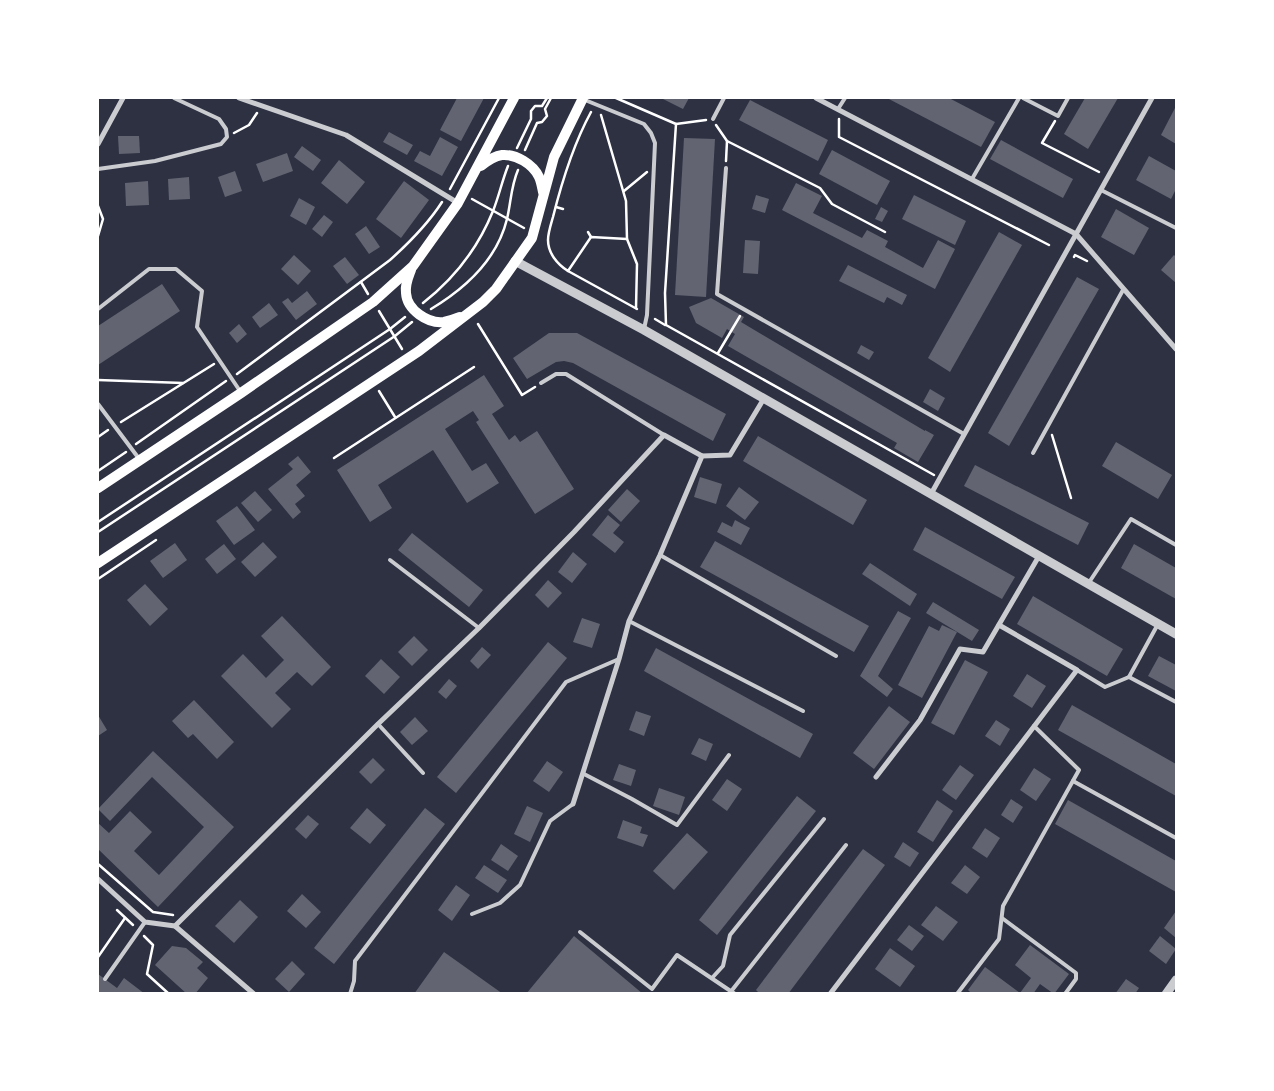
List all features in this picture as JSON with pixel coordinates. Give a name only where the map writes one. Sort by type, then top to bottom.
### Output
[{"type":"main road","points":[[466,315],[444,322],[429,320],[417,312],[406,296],[406,283],[413,266],[477,170],[514,98]]},
{"type":"main road","points":[[98,563],[408,358],[466,315],[496,289],[532,238],[554,156],[583,98]]},
{"type":"main road","points":[[477,170],[492,158],[502,155],[517,158],[533,168],[540,178],[543,193]]},
{"type":"main road","points":[[98,488],[242,393],[373,302],[413,266]]},
{"type":"street","points":[[98,144],[123,98]]},
{"type":"street","points":[[239,98],[346,135],[446,195],[460,198]]},
{"type":"street","points":[[816,98],[1076,234],[1176,349]]},
{"type":"street","points":[[931,494],[1152,98]]},
{"type":"street","points":[[515,261],[644,330],[763,400],[1176,634]]},
{"type":"street","points":[[175,926],[378,724],[479,628],[574,532],[664,435],[702,456],[730,455],[763,400]]},
{"type":"street","points":[[573,804],[584,774],[629,621],[660,555],[702,456]]},
{"type":"street","points":[[876,777],[920,720],[960,649],[983,652],[1039,556]]},
{"type":"street","points":[[830,994],[1076,670],[998,625]]},
{"type":"street","points":[[98,879],[145,922],[175,926],[254,994]]},
{"type":"street","points":[[1166,994],[1176,980]]},
{"type":"lane","points":[[98,169],[155,162],[221,144],[227,137],[226,128],[219,119],[174,98]]},
{"type":"lane","points":[[583,98],[644,124],[651,133],[655,143],[647,315],[644,330]]},
{"type":"lane","points":[[713,119],[724,98]]},
{"type":"lane","points":[[838,109],[844,98]]},
{"type":"lane","points":[[972,179],[1019,98]]},
{"type":"lane","points":[[1023,98],[1058,116],[1068,98]]},
{"type":"lane","points":[[726,168],[717,294],[964,434]]},
{"type":"lane","points":[[1101,190],[1176,228]]},
{"type":"lane","points":[[98,309],[149,269],[176,269],[202,290],[197,326],[242,393]]},
{"type":"lane","points":[[1034,453],[1123,290]]},
{"type":"lane","points":[[541,383],[556,374],[566,374],[664,435]]},
{"type":"lane","points":[[98,404],[140,460]]},
{"type":"lane","points":[[1088,584],[1131,519],[1176,545]]},
{"type":"lane","points":[[660,555],[836,656]]},
{"type":"lane","points":[[390,560],[479,628]]},
{"type":"lane","points":[[629,621],[804,711]]},
{"type":"lane","points":[[1076,670],[1105,687],[1129,677],[1158,624]]},
{"type":"lane","points":[[350,994],[354,981],[355,961],[566,682],[619,659]]},
{"type":"lane","points":[[1129,677],[1176,702]]},
{"type":"lane","points":[[378,724],[423,773]]},
{"type":"lane","points":[[957,994],[999,939],[1003,906],[1079,770],[1034,726]]},
{"type":"lane","points":[[584,774],[677,825],[729,755]]},
{"type":"lane","points":[[1073,781],[1176,838]]},
{"type":"lane","points":[[472,914],[500,903],[520,885],[550,821],[573,804]]},
{"type":"lane","points":[[712,978],[723,966],[730,935],[824,820]]},
{"type":"lane","points":[[580,932],[652,989],[677,955],[732,993],[846,845]]},
{"type":"lane","points":[[1002,918],[1076,973],[1076,979],[1065,994]]},
{"type":"lane","points":[[105,979],[145,922]]},
{"type":"path","points":[[98,472],[231,378],[390,260],[413,240],[434,214],[451,188],[499,98]]},
{"type":"path","points":[[98,522],[390,329],[417,312],[458,292],[471,280],[493,252],[502,234],[507,218],[517,158],[531,119],[531,111],[536,106],[542,106],[547,98]]},
{"type":"path","points":[[98,532],[395,336],[466,260],[479,240],[493,211],[502,182],[537,123],[542,122],[547,116],[545,108],[551,98]]},
{"type":"path","points":[[596,104],[603,122],[627,207],[627,239],[637,264],[636,308]]},
{"type":"path","points":[[596,104],[570,157],[556,207],[548,240],[554,259],[558,265],[568,271],[666,325]]},
{"type":"path","points":[[227,137],[249,125],[261,105]]},
{"type":"path","points":[[838,109],[839,137],[1049,245]]},
{"type":"path","points":[[1058,116],[1042,143],[1099,172]]},
{"type":"path","points":[[676,124],[713,119],[727,141],[820,188],[832,204],[885,232]]},
{"type":"path","points":[[726,168],[727,141]]},
{"type":"path","points":[[624,192],[655,164]]},
{"type":"path","points":[[451,188],[460,198],[493,211],[548,240]]},
{"type":"path","points":[[556,207],[563,208]]},
{"type":"path","points":[[98,208],[103,220],[98,236]]},
{"type":"path","points":[[588,232],[591,237]]},
{"type":"path","points":[[591,237],[627,239]]},
{"type":"path","points":[[568,271],[591,237]]},
{"type":"path","points":[[718,354],[744,309]]},
{"type":"path","points":[[478,324],[522,395],[541,383]]},
{"type":"path","points":[[98,437],[220,361]]},
{"type":"path","points":[[334,458],[474,367]]},
{"type":"path","points":[[98,380],[184,383]]},
{"type":"path","points":[[379,391],[396,418]]},
{"type":"path","points":[[1049,425],[1071,498]]},
{"type":"path","points":[[98,864],[153,912],[185,916]]},
{"type":"path","points":[[98,957],[125,918]]},
{"type":"building","points":[[457,98],[484,98],[461,141],[440,130]]},
{"type":"building","points":[[661,98],[689,98],[683,109]]},
{"type":"building","points":[[887,98],[949,98],[995,122],[981,147]]},
{"type":"building","points":[[1085,98],[1118,98],[1088,149],[1064,134]]},
{"type":"building","points":[[750,100],[828,140],[818,161],[739,120]]},
{"type":"building","points":[[1176,106],[1176,144],[1161,135]]},
{"type":"building","points":[[389,132],[413,145],[407,155],[383,142]]},
{"type":"building","points":[[118,136],[139,136],[140,153],[119,154]]},
{"type":"building","points":[[440,137],[458,147],[442,176],[414,161],[420,151],[430,156]]},
{"type":"building","points":[[684,138],[715,139],[706,297],[675,295]]},
{"type":"building","points":[[1001,140],[1073,179],[1063,198],[990,159]]},
{"type":"building","points":[[302,146],[321,160],[313,171],[294,157]]},
{"type":"building","points":[[832,150],[890,181],[877,205],[819,174]]},
{"type":"building","points":[[287,153],[293,171],[263,182],[256,164]]},
{"type":"building","points":[[1149,156],[1176,171],[1176,189],[1171,199],[1136,180]]},
{"type":"building","points":[[339,160],[365,182],[347,204],[321,183]]},
{"type":"building","points":[[235,171],[242,191],[225,197],[218,177]]},
{"type":"building","points":[[189,177],[190,199],[169,200],[168,179]]},
{"type":"building","points":[[148,181],[149,205],[126,206],[125,183]]},
{"type":"building","points":[[404,181],[429,200],[401,238],[376,219]]},
{"type":"building","points":[[796,183],[822,196],[813,213],[862,238],[867,230],[888,241],[885,247],[923,268],[938,240],[955,249],[935,289],[782,210]]},
{"type":"building","points":[[756,195],[769,199],[765,213],[752,209]]},
{"type":"building","points":[[914,195],[966,221],[955,245],[902,219]]},
{"type":"building","points":[[299,198],[315,207],[306,225],[290,216]]},
{"type":"building","points":[[881,207],[888,211],[882,222],[875,219]]},
{"type":"building","points":[[1116,209],[1149,228],[1134,255],[1101,237]]},
{"type":"building","points":[[324,215],[333,222],[322,237],[312,229]]},
{"type":"building","points":[[366,226],[380,247],[369,254],[355,234]]},
{"type":"building","points":[[999,232],[1022,245],[950,372],[928,358]]},
{"type":"building","points":[[745,240],[760,241],[758,274],[743,273]]},
{"type":"building","points":[[294,255],[311,271],[298,285],[281,269]]},
{"type":"building","points":[[1174,255],[1176,257],[1176,283],[1161,270]]},
{"type":"building","points":[[345,257],[359,275],[347,284],[333,266]]},
{"type":"building","points":[[848,265],[907,295],[902,305],[887,297],[884,303],[839,281]]},
{"type":"building","points":[[1077,277],[1099,289],[1009,446],[988,433]]},
{"type":"building","points":[[162,284],[180,311],[98,365],[98,326]]},
{"type":"building","points":[[307,291],[317,304],[296,320],[282,302],[288,298],[292,303]]},
{"type":"building","points":[[711,298],[744,317],[741,322],[934,435],[918,462],[894,448],[897,443],[728,346],[735,334],[727,329],[722,338],[696,323],[689,307]]},
{"type":"building","points":[[269,303],[278,315],[260,328],[252,317]]},
{"type":"building","points":[[239,324],[247,334],[237,343],[229,333]]},
{"type":"building","points":[[549,333],[577,333],[726,414],[713,441],[573,363],[556,362],[527,379],[513,358]]},
{"type":"building","points":[[861,345],[874,352],[869,360],[857,353]]},
{"type":"building","points":[[484,375],[504,406],[492,414],[509,440],[515,435],[520,442],[537,431],[574,489],[535,514],[476,422],[479,420],[473,411],[445,429],[472,471],[486,463],[499,483],[467,503],[433,450],[378,485],[392,508],[370,522],[337,470]]},
{"type":"building","points":[[930,389],[945,398],[938,411],[923,402]]},
{"type":"building","points":[[758,436],[867,500],[853,525],[743,461]]},
{"type":"building","points":[[1116,442],[1172,475],[1158,499],[1102,466]]},
{"type":"building","points":[[298,456],[311,472],[296,485],[305,496],[295,504],[301,512],[293,519],[268,489],[293,469],[288,464]]},
{"type":"building","points":[[975,465],[1089,523],[1078,545],[964,486]]},
{"type":"building","points":[[700,477],[722,484],[716,504],[694,497]]},
{"type":"building","points":[[739,487],[759,502],[745,520],[726,506]]},
{"type":"building","points":[[627,489],[640,501],[621,522],[608,510]]},
{"type":"building","points":[[255,491],[272,510],[258,522],[241,503]]},
{"type":"building","points":[[237,506],[255,530],[234,545],[216,521]]},
{"type":"building","points":[[608,515],[620,525],[613,533],[624,542],[615,553],[592,535]]},
{"type":"building","points":[[735,520],[750,528],[741,545],[717,532],[722,522],[732,527]]},
{"type":"building","points":[[925,527],[1015,577],[1002,599],[913,550]]},
{"type":"building","points":[[412,533],[483,590],[469,607],[398,550]]},
{"type":"building","points":[[715,541],[869,626],[854,652],[700,567]]},
{"type":"building","points":[[263,542],[277,557],[255,577],[241,562]]},
{"type":"building","points":[[175,543],[187,560],[163,578],[150,561]]},
{"type":"building","points":[[224,544],[236,559],[217,574],[205,559]]},
{"type":"building","points":[[1134,544],[1176,568],[1176,599],[1121,568]]},
{"type":"building","points":[[573,552],[587,564],[572,583],[558,572]]},
{"type":"building","points":[[870,563],[917,594],[910,606],[862,574]]},
{"type":"building","points":[[548,580],[562,593],[548,608],[535,595]]},
{"type":"building","points":[[145,584],[168,609],[150,626],[127,600]]},
{"type":"building","points":[[1033,596],[1123,649],[1107,676],[1017,624]]},
{"type":"building","points":[[933,602],[979,630],[972,641],[926,613]]},
{"type":"building","points":[[898,611],[911,618],[878,676],[893,689],[887,697],[860,676]]},
{"type":"building","points":[[282,616],[331,667],[312,686],[297,672],[275,693],[291,709],[272,728],[221,676],[243,654],[266,678],[284,660],[261,636]]},
{"type":"building","points":[[582,618],[600,624],[592,648],[573,642]]},
{"type":"building","points":[[942,625],[957,632],[922,698],[898,685],[929,626],[939,631]]},
{"type":"building","points":[[414,636],[428,650],[412,666],[398,652]]},
{"type":"building","points":[[548,642],[567,658],[456,793],[437,777]]},
{"type":"building","points":[[482,647],[491,655],[478,669],[470,661]]},
{"type":"building","points":[[656,648],[813,734],[800,758],[644,671]]},
{"type":"building","points":[[1159,656],[1176,665],[1176,691],[1148,676]]},
{"type":"building","points":[[381,659],[400,677],[384,694],[365,676]]},
{"type":"building","points":[[965,660],[988,672],[954,735],[931,723]]},
{"type":"building","points":[[1027,674],[1046,686],[1032,708],[1013,696]]},
{"type":"building","points":[[449,679],[457,686],[446,699],[438,692]]},
{"type":"building","points":[[194,700],[234,742],[217,759],[193,734],[188,738],[172,721]]},
{"type":"building","points":[[1072,705],[1176,764],[1176,796],[1058,730]]},
{"type":"building","points":[[889,706],[910,722],[874,769],[853,753]]},
{"type":"building","points":[[636,711],[651,716],[644,736],[629,730]]},
{"type":"building","points":[[98,715],[107,730],[98,736]]},
{"type":"building","points":[[415,717],[428,731],[412,745],[400,732]]},
{"type":"building","points":[[996,720],[1010,729],[1000,746],[985,736]]},
{"type":"building","points":[[699,738],[713,744],[706,761],[691,754]]},
{"type":"building","points":[[153,751],[234,827],[158,907],[98,849],[98,823],[109,833],[130,811],[152,832],[134,851],[159,875],[204,827],[152,777],[110,821],[98,809]]},
{"type":"building","points":[[373,758],[385,770],[371,784],[359,772]]},
{"type":"building","points":[[547,761],[563,772],[549,792],[533,781]]},
{"type":"building","points":[[619,764],[636,770],[631,786],[613,780]]},
{"type":"building","points":[[960,765],[974,775],[956,800],[942,790]]},
{"type":"building","points":[[1034,768],[1051,779],[1036,801],[1020,790]]},
{"type":"building","points":[[727,779],[742,789],[727,811],[712,800]]},
{"type":"building","points":[[659,788],[685,797],[679,815],[653,806]]},
{"type":"building","points":[[797,796],[816,811],[717,935],[699,920]]},
{"type":"building","points":[[1011,799],[1023,807],[1013,823],[1001,815]]},
{"type":"building","points":[[937,800],[953,811],[933,842],[917,832]]},
{"type":"building","points":[[1068,800],[1176,861],[1176,892],[1055,824]]},
{"type":"building","points":[[527,806],[543,813],[530,842],[514,834]]},
{"type":"building","points":[[367,808],[386,825],[370,844],[350,828]]},
{"type":"building","points":[[425,808],[445,824],[334,964],[314,948]]},
{"type":"building","points":[[308,815],[319,824],[306,839],[295,829]]},
{"type":"building","points":[[623,820],[642,827],[640,833],[648,835],[643,847],[617,838]]},
{"type":"building","points":[[985,828],[1000,838],[987,858],[972,848]]},
{"type":"building","points":[[687,833],[708,852],[674,890],[653,871]]},
{"type":"building","points":[[903,842],[919,853],[910,867],[894,857]]},
{"type":"building","points":[[501,844],[518,856],[508,871],[491,860]]},
{"type":"building","points":[[863,849],[885,865],[788,994],[760,994],[756,990]]},
{"type":"building","points":[[484,865],[507,880],[498,893],[475,878]]},
{"type":"building","points":[[965,865],[980,877],[967,894],[951,883]]},
{"type":"building","points":[[456,885],[470,895],[452,921],[438,910]]},
{"type":"building","points":[[302,894],[321,912],[306,928],[287,911]]},
{"type":"building","points":[[240,900],[258,917],[234,943],[215,926]]},
{"type":"building","points":[[936,906],[958,922],[943,941],[921,925]]},
{"type":"building","points":[[1176,911],[1176,938],[1164,928]]},
{"type":"building","points":[[909,925],[924,936],[912,951],[897,940]]},
{"type":"building","points":[[574,936],[643,994],[526,994]]},
{"type":"building","points":[[1160,936],[1176,949],[1166,964],[1149,951]]},
{"type":"building","points":[[1030,945],[1069,974],[1054,994],[1040,984],[1033,994],[972,994],[968,990],[985,967],[1020,993],[1031,978],[1015,965]]},
{"type":"building","points":[[172,946],[186,948],[203,962],[197,968],[208,978],[195,994],[187,994],[155,965]]},
{"type":"building","points":[[890,948],[915,966],[900,987],[875,969]]},
{"type":"building","points":[[444,952],[503,994],[414,994]]},
{"type":"building","points":[[292,961],[305,974],[289,992],[275,979]]},
{"type":"building","points":[[98,974],[117,988],[124,978],[145,994],[98,994]]},
{"type":"building","points":[[1126,979],[1139,988],[1135,994],[1115,994]]}]
